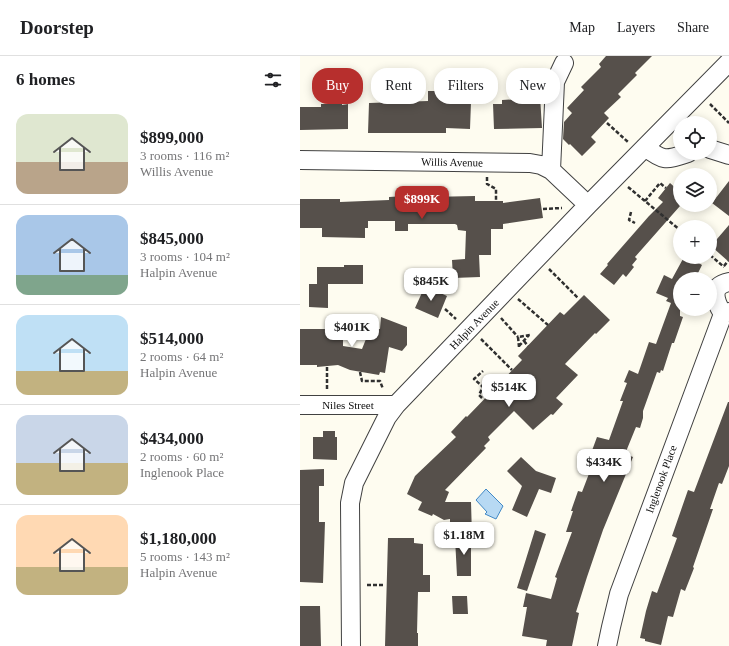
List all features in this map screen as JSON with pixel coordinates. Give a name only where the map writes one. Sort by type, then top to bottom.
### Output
[{"type":"street","name":"Halpin Avenue","points":[[351,646],[350,503],[354,483],[387,417],[396,405],[588,205],[637,146],[729,62]]},
{"type":"street","points":[[551,170],[555,82],[564,63]]},
{"type":"street","points":[[637,146],[657,157],[666,159],[673,157]]},
{"type":"street","points":[[717,151],[729,155]]},
{"type":"street","name":"Willis Avenue","points":[[300,160],[530,163],[541,165],[551,170],[588,205]]},
{"type":"street","name":"Inglenook Place","points":[[607,646],[610,627],[619,594],[726,313],[716,304],[715,295],[726,273]]},
{"type":"street","name":"Niles Street","points":[[300,405],[396,405]]},
{"type":"path","points":[[709,104],[729,124]]},
{"type":"path","points":[[607,123],[637,146]]},
{"type":"path","points":[[487,175],[487,184],[496,190],[496,200]]},
{"type":"path","points":[[645,201],[660,183],[666,188]]},
{"type":"path","points":[[628,186],[673,224]]},
{"type":"path","points":[[543,210],[564,208]]},
{"type":"path","points":[[631,212],[628,220],[635,223]]},
{"type":"path","points":[[726,273],[728,261]]},
{"type":"path","points":[[717,262],[726,273]]},
{"type":"path","points":[[548,268],[578,298]]},
{"type":"path","points":[[518,299],[548,325]]},
{"type":"path","points":[[500,318],[518,337],[519,347],[530,335],[518,337]]},
{"type":"path","points":[[481,338],[512,370]]},
{"type":"path","points":[[524,341],[528,346]]},
{"type":"path","points":[[327,368],[327,394]]},
{"type":"path","points":[[482,398],[479,394],[483,387],[474,379],[483,370]]},
{"type":"path","points":[[360,372],[362,381],[380,381]]},
{"type":"water","points":[[486,489],[503,506],[496,519],[485,514],[487,512],[476,500]]},
{"type":"building","points":[[606,56],[652,56],[635,73],[637,75],[618,94],[621,97],[604,113],[609,118],[591,137],[596,142],[582,156],[563,139],[564,122],[572,113],[567,108],[584,90],[581,87],[601,67],[599,64]]},
{"type":"building","points":[[428,91],[434,91],[434,104],[471,104],[470,129],[446,128],[446,133],[368,133],[369,103],[426,104],[426,101],[428,101]]},
{"type":"building","points":[[502,100],[506,100],[506,104],[540,104],[542,128],[494,129],[493,104],[502,104]]},
{"type":"building","points":[[321,104],[348,104],[348,129],[300,130],[300,107],[321,107]]},
{"type":"building","points":[[729,181],[729,216],[717,207],[717,197]]},
{"type":"building","points":[[670,183],[673,186],[673,212],[675,212],[635,257],[637,259],[632,265],[634,267],[626,277],[623,274],[614,285],[600,274],[649,216],[663,202],[658,198]]},
{"type":"building","points":[[405,196],[405,209],[429,208],[429,197],[475,196],[475,201],[503,201],[503,203],[540,198],[543,218],[503,224],[503,229],[491,229],[491,255],[479,255],[480,277],[453,278],[452,260],[465,259],[466,231],[458,230],[457,225],[455,224],[408,224],[408,231],[395,231],[395,221],[368,221],[368,228],[365,228],[365,238],[322,237],[322,228],[300,228],[300,199],[340,199],[340,202],[389,200],[389,197]]},
{"type":"building","points":[[729,225],[729,262],[717,251],[717,239]]},
{"type":"building","points":[[680,264],[702,265],[698,272],[676,272]]},
{"type":"building","points":[[344,265],[363,265],[363,284],[317,284],[317,267],[344,267]]},
{"type":"building","points":[[664,275],[672,279],[673,277],[673,316],[683,317],[674,343],[672,343],[663,371],[661,370],[660,373],[657,372],[643,411],[643,418],[640,428],[636,427],[625,454],[633,457],[603,530],[587,577],[576,612],[579,613],[572,646],[546,646],[547,640],[522,636],[527,607],[523,607],[526,593],[551,599],[557,578],[555,577],[572,532],[566,532],[573,511],[571,511],[578,491],[582,492],[595,458],[590,456],[597,437],[609,440],[623,401],[620,401],[627,383],[624,382],[629,370],[638,374],[649,342],[656,344],[671,303],[666,301],[668,298],[656,293]]},
{"type":"building","points":[[309,284],[328,284],[328,308],[309,307]]},
{"type":"building","points":[[425,286],[447,296],[438,318],[415,308]]},
{"type":"building","points":[[584,295],[610,320],[565,364],[578,375],[556,398],[563,404],[553,415],[551,414],[533,430],[514,411],[488,437],[490,440],[484,446],[486,448],[445,490],[449,492],[445,502],[471,502],[472,536],[454,527],[454,523],[450,523],[450,519],[444,520],[433,514],[432,516],[418,510],[422,502],[407,494],[415,476],[456,437],[451,432],[522,360],[518,356],[560,312],[564,315]]},
{"type":"building","points":[[381,317],[407,327],[407,345],[402,351],[389,347],[385,373],[380,372],[379,375],[350,370],[338,365],[317,367],[317,365],[300,365],[300,329],[343,329],[343,346],[362,349],[370,329],[380,329]]},
{"type":"building","points":[[728,402],[729,466],[722,484],[719,483],[710,509],[713,509],[693,567],[694,568],[685,591],[681,589],[673,617],[668,616],[661,645],[645,641],[645,639],[640,638],[652,591],[657,593],[677,538],[672,536],[688,490],[694,492]]},
{"type":"building","points":[[323,431],[335,431],[335,437],[337,437],[337,460],[313,459],[313,437],[323,437]]},
{"type":"building","points":[[521,457],[536,471],[556,478],[551,493],[539,489],[527,517],[512,510],[522,486],[507,471]]},
{"type":"building","points":[[324,469],[324,486],[319,486],[319,522],[325,522],[323,583],[300,582],[300,470]]},
{"type":"building","points":[[535,530],[546,534],[527,591],[517,588]]},
{"type":"building","points":[[471,537],[471,576],[457,576],[455,538]]},
{"type":"building","points":[[388,538],[414,538],[414,543],[423,544],[423,575],[430,575],[430,592],[418,592],[418,646],[385,646]]},
{"type":"building","points":[[452,596],[467,596],[468,614],[453,614]]},
{"type":"building","points":[[300,606],[320,606],[321,646],[300,646]]}]
